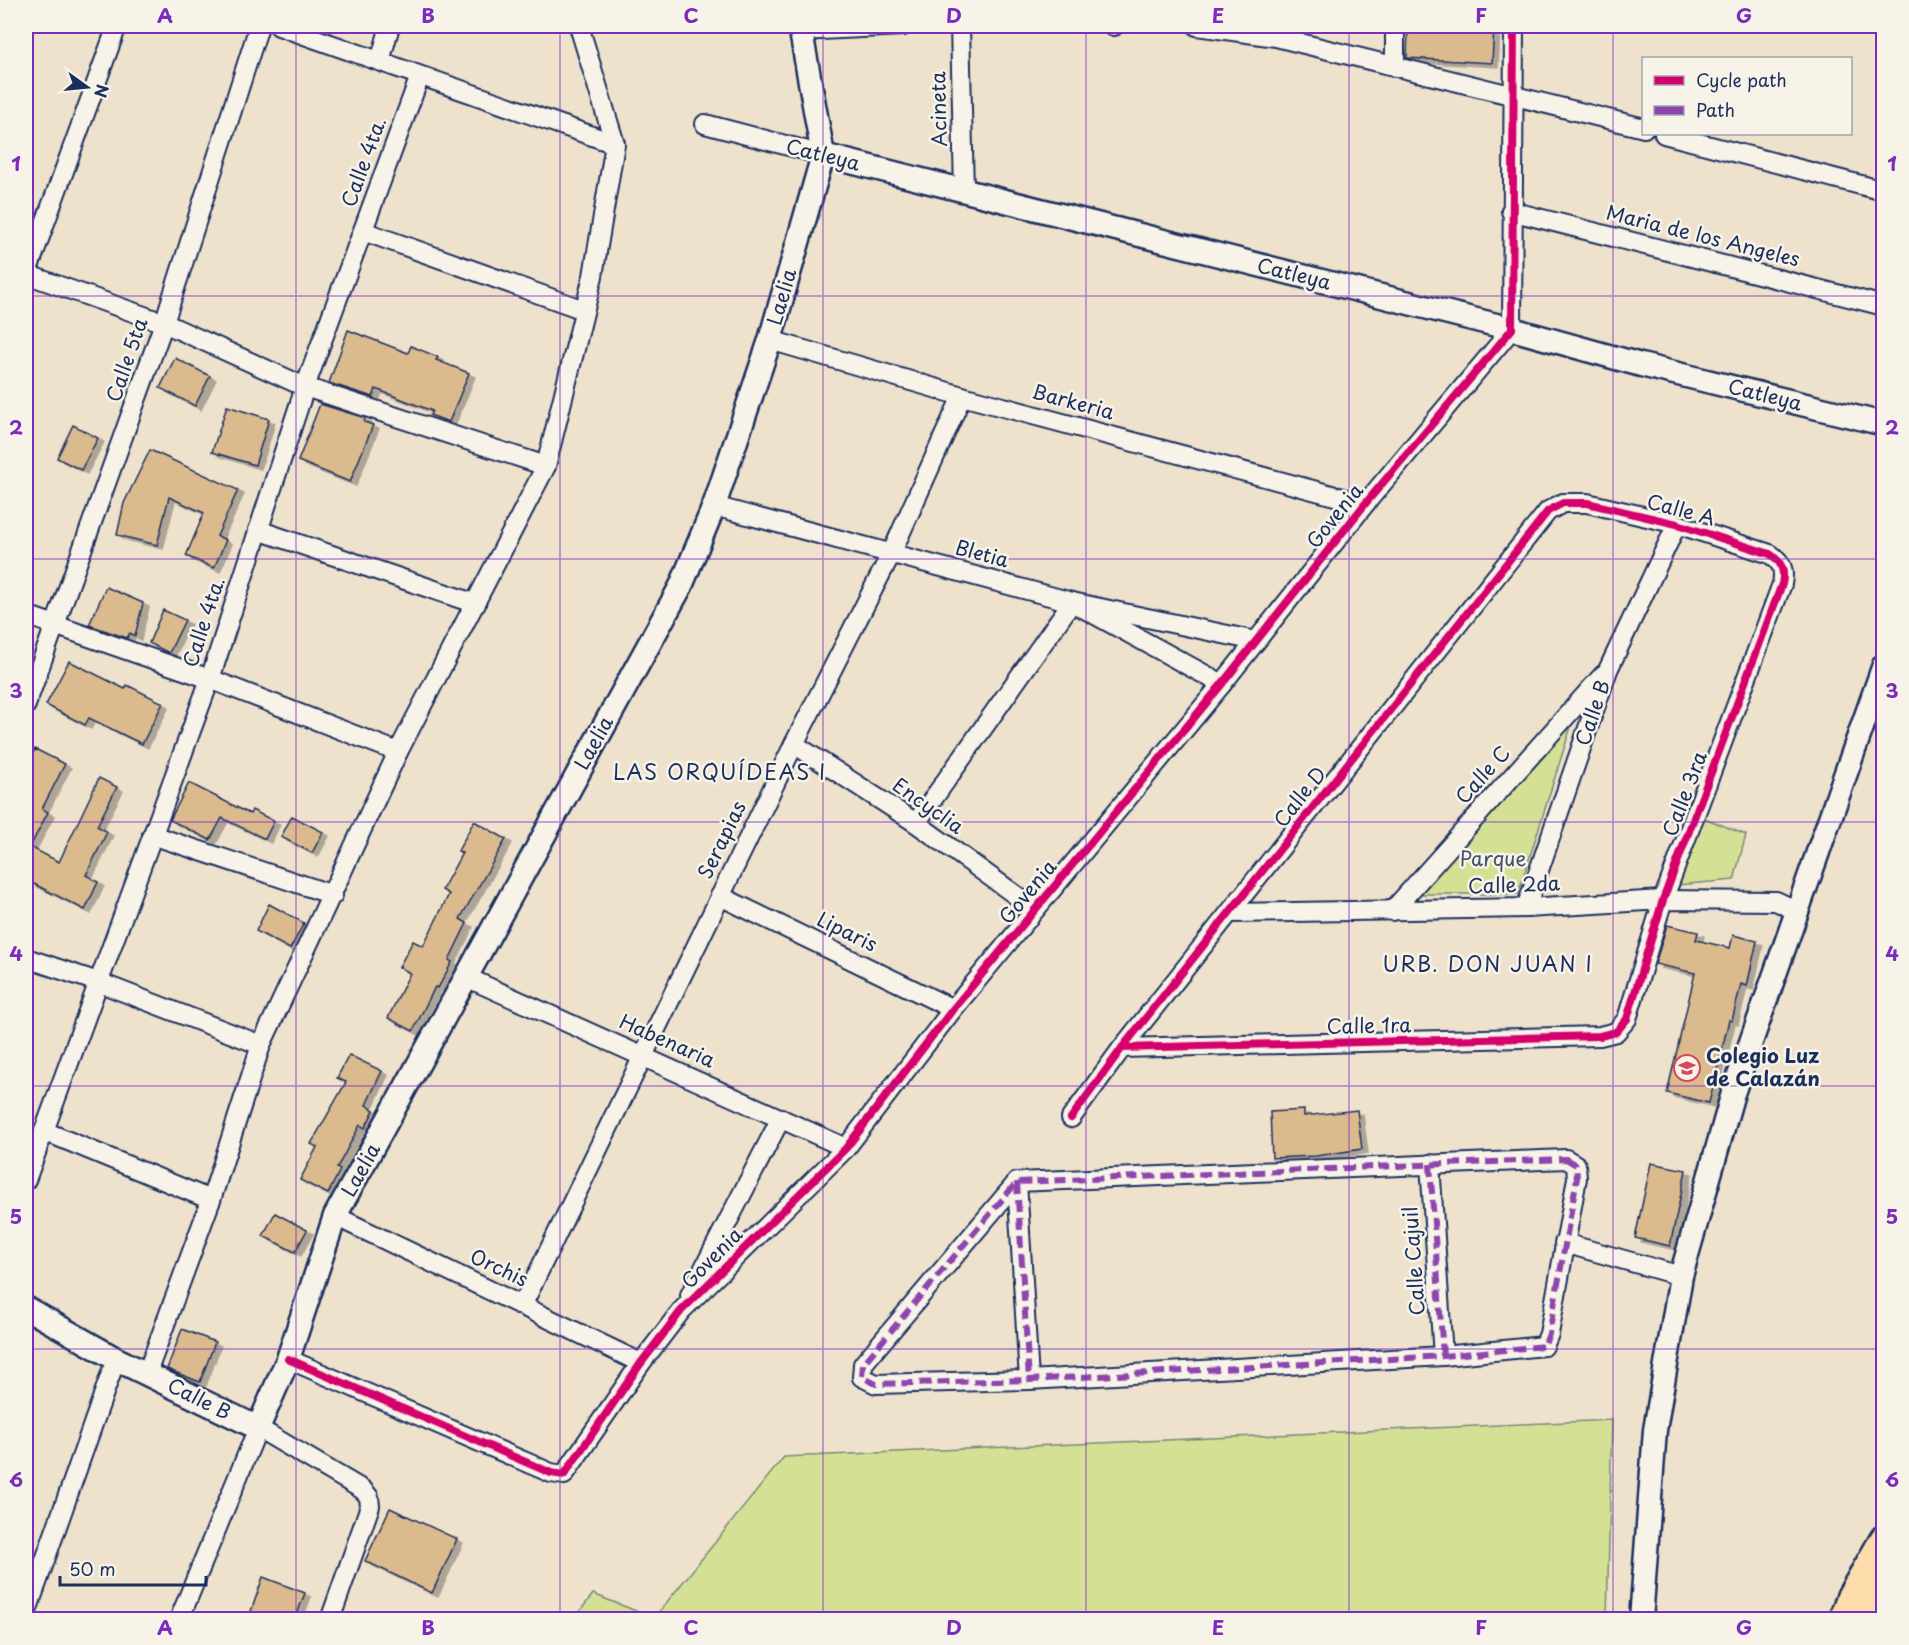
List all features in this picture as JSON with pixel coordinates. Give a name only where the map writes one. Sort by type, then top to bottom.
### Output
[{"type":"main road","points":[[1842,1620],[1851,1596],[1881,1544]]},
{"type":"main road","points":[[1865,1620],[1881,1544]]},
{"type":"street","points":[[117,26],[26,274],[164,323],[305,387],[546,466]]},
{"type":"street","name":"Calle 5ta","points":[[26,705],[164,323],[259,26]]},
{"type":"street","points":[[279,26],[615,144]]},
{"type":"street","points":[[380,61],[390,26]]},
{"type":"street","points":[[147,1373],[211,1200],[261,1045],[398,752],[546,466],[593,276],[615,144],[579,26]]},
{"type":"street","points":[[800,28],[903,26]]},
{"type":"street","name":"Acineta","points":[[960,26],[963,191]]},
{"type":"street","points":[[1197,26],[1276,31],[1395,67],[1642,127]]},
{"type":"street","points":[[1395,26],[1395,67]]},
{"type":"street","points":[[1512,329],[1514,26]]},
{"type":"street","name":"Laelia","points":[[258,1428],[288,1359],[335,1216],[468,978],[681,586],[714,506],[770,340],[823,155],[800,28]]},
{"type":"street","name":"Calle 4ta.","points":[[26,1180],[210,679],[305,387],[420,76]]},
{"type":"street","name":"Catleya","points":[[705,124],[1512,329],[1641,365],[1884,424]]},
{"type":"street","points":[[1668,135],[1884,191]]},
{"type":"street","name":"Maria de los Angeles","points":[[1511,211],[1884,306]]},
{"type":"street","points":[[363,231],[584,310]]},
{"type":"street","name":"Govenia","points":[[288,1359],[550,1473],[564,1475],[641,1363],[681,1311],[846,1148],[953,1009],[1222,684],[1365,504],[1512,329]]},
{"type":"street","name":"Barkeria","points":[[770,340],[962,396],[1365,504]]},
{"type":"street","name":"Serapias","points":[[523,1304],[794,744],[892,552],[962,396]]},
{"type":"street","name":"Calle A","points":[[1563,503],[1587,503],[1677,524],[1770,554],[1782,567]]},
{"type":"street","name":"Calle D","points":[[1071,1118],[1122,1048],[1536,525],[1548,511],[1563,503]]},
{"type":"street","name":"Bletia","points":[[714,506],[1072,602],[1222,684]]},
{"type":"street","name":"Calle B","points":[[1526,908],[1608,670],[1677,524]]},
{"type":"street","points":[[258,530],[476,604]]},
{"type":"street","name":"Calle 3ra","points":[[1616,1032],[1626,1019],[1663,900],[1782,584],[1782,567]]},
{"type":"street","points":[[916,822],[1072,602],[1256,641]]},
{"type":"street","points":[[26,615],[210,679],[398,752]]},
{"type":"street","points":[[1641,1620],[1655,1430],[1681,1276],[1733,1094],[1884,665]]},
{"type":"street","name":"Calle C","points":[[1392,911],[1608,670]]},
{"type":"street","name":"Encyclia","points":[[794,744],[916,822],[1035,909]]},
{"type":"street","points":[[152,835],[333,895]]},
{"type":"street","name":"Liparis","points":[[720,896],[953,1009]]},
{"type":"street","name":"Calle 2da","points":[[1230,913],[1526,908],[1663,900],[1776,901],[1797,910]]},
{"type":"street","points":[[26,957],[99,982],[261,1045]]},
{"type":"street","name":"Habenaria","points":[[468,978],[644,1055],[846,1148]]},
{"type":"street","name":"Calle 1ra","points":[[1122,1048],[1600,1036],[1616,1032]]},
{"type":"street","points":[[681,1311],[781,1118]]},
{"type":"street","points":[[44,1131],[211,1200]]},
{"type":"street","points":[[1566,1159],[1576,1165],[1577,1178],[1549,1334],[1544,1346],[1443,1356],[1029,1380],[876,1384],[861,1377],[863,1364],[1017,1182],[1566,1159]]},
{"type":"street","name":"Calle Cajuil","points":[[1430,1164],[1443,1356]]},
{"type":"street","points":[[1017,1182],[1029,1380]]},
{"type":"street","name":"Orchis","points":[[335,1216],[523,1304],[641,1363]]},
{"type":"street","points":[[1564,1243],[1681,1276]]},
{"type":"street","name":"Calle B","points":[[26,1308],[116,1359],[258,1428],[363,1490],[369,1497],[370,1506],[330,1620]]},
{"type":"street","points":[[26,1614],[116,1359]]},
{"type":"street","points":[[179,1620],[258,1428]]},
{"type":"green space","name":"Parque","points":[[1580,698],[1518,894],[1421,894]]},
{"type":"green space","points":[[1702,817],[1746,835],[1734,880],[1677,885]]},
{"type":"green space","points":[[1612,1420],[1607,1619],[574,1619],[593,1594],[654,1618],[784,1457]]},
{"type":"building","points":[[1408,26],[1494,26],[1492,63],[1407,58]]},
{"type":"building","points":[[348,330],[408,353],[411,346],[438,357],[436,360],[469,373],[449,422],[430,415],[432,411],[376,389],[373,397],[329,383]]},
{"type":"building","points":[[175,358],[210,376],[195,406],[160,388]]},
{"type":"building","points":[[320,404],[365,418],[364,422],[373,425],[350,482],[298,461]]},
{"type":"building","points":[[227,406],[269,419],[255,465],[212,452]]},
{"type":"building","points":[[73,425],[98,438],[81,470],[57,458]]},
{"type":"building","points":[[150,450],[238,490],[217,536],[226,540],[214,568],[186,556],[204,513],[169,497],[157,545],[117,535],[124,503]]},
{"type":"building","points":[[106,587],[143,603],[135,636],[130,633],[127,638],[89,625]]},
{"type":"building","points":[[163,610],[185,620],[169,653],[149,643]]},
{"type":"building","points":[[69,661],[125,689],[127,685],[163,703],[142,744],[89,718],[85,725],[46,705]]},
{"type":"building","points":[[35,749],[65,764],[42,809],[48,812],[30,847],[59,862],[99,778],[117,787],[97,826],[107,832],[86,875],[98,882],[85,910],[26,880],[26,802],[32,790],[26,786],[26,769]]},
{"type":"building","points":[[189,783],[250,814],[252,810],[274,821],[265,839],[222,818],[210,840],[170,820]]},
{"type":"building","points":[[292,816],[323,832],[312,853],[281,837]]},
{"type":"building","points":[[474,821],[506,839],[460,919],[467,923],[449,960],[452,962],[438,988],[435,987],[413,1031],[388,1018],[410,973],[399,967],[413,941],[423,946],[449,894],[442,890],[462,853],[458,851]]},
{"type":"building","points":[[269,904],[304,923],[290,949],[256,931]]},
{"type":"building","points":[[1667,925],[1698,932],[1696,940],[1730,948],[1733,935],[1757,941],[1747,986],[1741,984],[1732,1021],[1729,1020],[1709,1103],[1667,1093],[1695,973],[1655,964]]},
{"type":"building","points":[[349,1055],[382,1071],[366,1105],[374,1110],[365,1128],[360,1125],[337,1168],[340,1170],[328,1194],[300,1180],[317,1147],[311,1144],[346,1082],[337,1078]]},
{"type":"building","points":[[1304,1110],[1304,1116],[1357,1110],[1362,1149],[1316,1156],[1272,1158],[1270,1112]]},
{"type":"building","points":[[1651,1163],[1686,1170],[1670,1246],[1635,1238]]},
{"type":"building","points":[[275,1213],[307,1230],[295,1252],[263,1236]]},
{"type":"building","points":[[182,1329],[215,1342],[200,1382],[167,1369]]},
{"type":"building","points":[[390,1508],[457,1539],[432,1593],[365,1561]]},
{"type":"building","points":[[263,1577],[305,1593],[295,1620],[248,1620]]},
{"type":"marked path","points":[[1566,1159],[1576,1165],[1577,1178],[1549,1334],[1544,1346],[1443,1356],[1029,1380],[876,1384],[862,1377],[863,1364],[1017,1182],[1566,1159]]},
{"type":"marked path","points":[[1430,1164],[1443,1356]]},
{"type":"marked path","points":[[1017,1182],[1029,1380]]},
{"type":"cycle path","points":[[288,1359],[551,1473],[564,1475],[641,1363],[681,1311],[846,1148],[953,1009],[1222,684],[1365,504],[1512,329],[1514,26]]},
{"type":"cycle path","points":[[1071,1118],[1122,1048],[1548,511],[1563,503],[1587,503],[1677,524],[1770,554],[1780,563],[1783,570],[1782,584],[1663,900],[1627,1019],[1616,1032],[1600,1036],[1122,1048]]},
{"type":"place","name":"Colegio Luz de Calazán","points":[[1687,1068]]},
{"type":"district","name":"LAS ORQUÍDEAS I","points":[[720,773]]},
{"type":"district","name":"URB. DON JUAN I","points":[[1488,965]]}]
